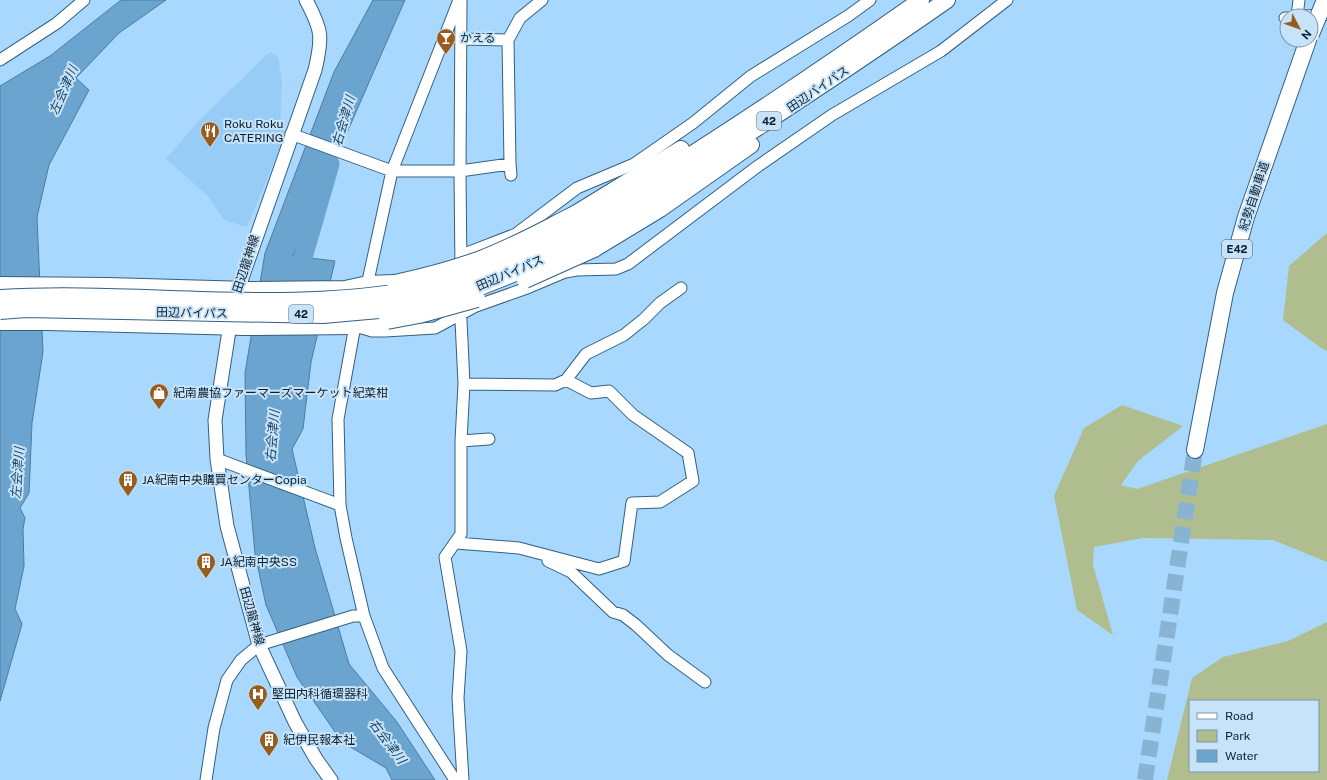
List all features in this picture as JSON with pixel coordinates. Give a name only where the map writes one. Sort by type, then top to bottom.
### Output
[{"type":"highway","name":"田辺バイパス","points":[[0,311],[26,309],[323,315],[379,310],[430,301],[480,287],[528,268],[584,231],[647,184],[921,0]]},
{"type":"highway","name":"田辺バイパス","points":[[0,298],[110,297],[310,301],[376,296],[426,288],[476,275],[584,231],[660,209],[705,179],[765,135],[852,66],[947,0]]},
{"type":"highway","points":[[1319,15],[1325,0]]},
{"type":"highway","name":"紀勢自動車道","points":[[1195,450],[1225,293],[1246,217],[1305,48]]},
{"type":"highway","points":[[0,285],[108,286],[242,290],[345,289],[368,284],[395,283],[437,274],[479,260],[525,240],[584,231]]},
{"type":"highway","points":[[0,322],[236,326],[354,326],[387,321],[419,316],[473,301],[532,277],[584,231]]},
{"type":"main road","name":"田辺龍神線","points":[[306,0],[321,32],[320,49],[296,136],[242,290],[236,326],[215,420],[217,459],[227,526],[263,644],[295,722],[316,759],[331,780]]},
{"type":"street","points":[[0,60],[57,23],[84,0]]},
{"type":"street","points":[[460,0],[460,171],[462,255],[460,315],[464,384],[461,441],[461,534],[446,557],[461,652],[458,698],[463,780]]},
{"type":"street","points":[[455,780],[383,668],[358,616],[340,505],[338,419],[354,326],[368,284],[389,170],[460,0]]},
{"type":"street","points":[[296,136],[389,170],[460,171],[510,169],[508,40],[520,18],[542,0]]},
{"type":"street","points":[[462,255],[516,234],[577,188],[634,164],[693,123],[751,76],[848,16],[870,0]]},
{"type":"street","points":[[354,326],[372,331],[435,328],[476,306],[527,288],[565,272],[577,270],[616,269],[628,264],[758,166],[832,115],[941,51],[1007,0]]},
{"type":"street","points":[[461,39],[508,40]]},
{"type":"street","points":[[464,384],[554,385],[566,380],[586,354],[624,335],[644,319],[660,302],[681,288]]},
{"type":"street","points":[[456,543],[519,548],[599,569],[624,561],[632,502],[660,502],[693,481],[688,453],[633,415],[609,391],[591,393],[566,380]]},
{"type":"street","points":[[461,441],[489,439]]},
{"type":"street","points":[[217,459],[340,505]]},
{"type":"street","points":[[519,548],[571,572],[613,612],[622,615],[636,625],[668,655],[704,682]]},
{"type":"street","points":[[206,780],[214,728],[227,680],[240,660],[263,644],[358,616]]},
{"type":"shaded area","points":[[271,52],[278,57],[282,83],[280,125],[286,133],[247,227],[224,220],[208,196],[166,159],[196,124],[267,54]]},
{"type":"green space","points":[[1327,233],[1327,351],[1283,320],[1289,266]]},
{"type":"green space","points":[[1122,405],[1183,426],[1138,461],[1121,485],[1137,489],[1327,424],[1327,562],[1273,540],[1143,538],[1094,547],[1093,565],[1113,635],[1077,610],[1054,496],[1084,428]]},
{"type":"green space","points":[[1327,622],[1327,780],[1167,780],[1192,678],[1223,657],[1288,641]]},
{"type":"water","name":"左会津川","points":[[121,0],[166,0],[119,33],[76,78],[89,90],[49,165],[37,217],[43,352],[32,423],[29,493],[20,508],[25,518],[23,529],[24,566],[15,609],[22,624],[0,701],[0,86],[50,56]]},
{"type":"water","points":[[373,0],[405,0],[293,256],[335,261],[311,362],[303,429],[292,449],[315,548],[349,664],[397,722],[435,780],[392,780],[386,768],[342,742],[297,677],[266,605],[255,554],[246,454],[245,373],[265,253],[334,72]]},
{"type":"waterway","name":"右会津川","points":[[296,282],[330,164]]},
{"type":"tunnel","points":[[1145,780],[1195,450]]},
{"type":"place","name":"かえる","points":[[446,55]]},
{"type":"place","name":"Roku Roku CATERING","points":[[210,148]]},
{"type":"place","name":"紀南農協ファーマーズマーケット紀菜柑","points":[[159,410]]},
{"type":"place","name":"JA紀南中央購買センターCopia","points":[[128,497]]},
{"type":"place","name":"JA紀南中央SS","points":[[206,579]]},
{"type":"place","name":"堅田内科循環器科","points":[[258,711]]},
{"type":"place","name":"紀伊民報本社","points":[[269,757]]}]
